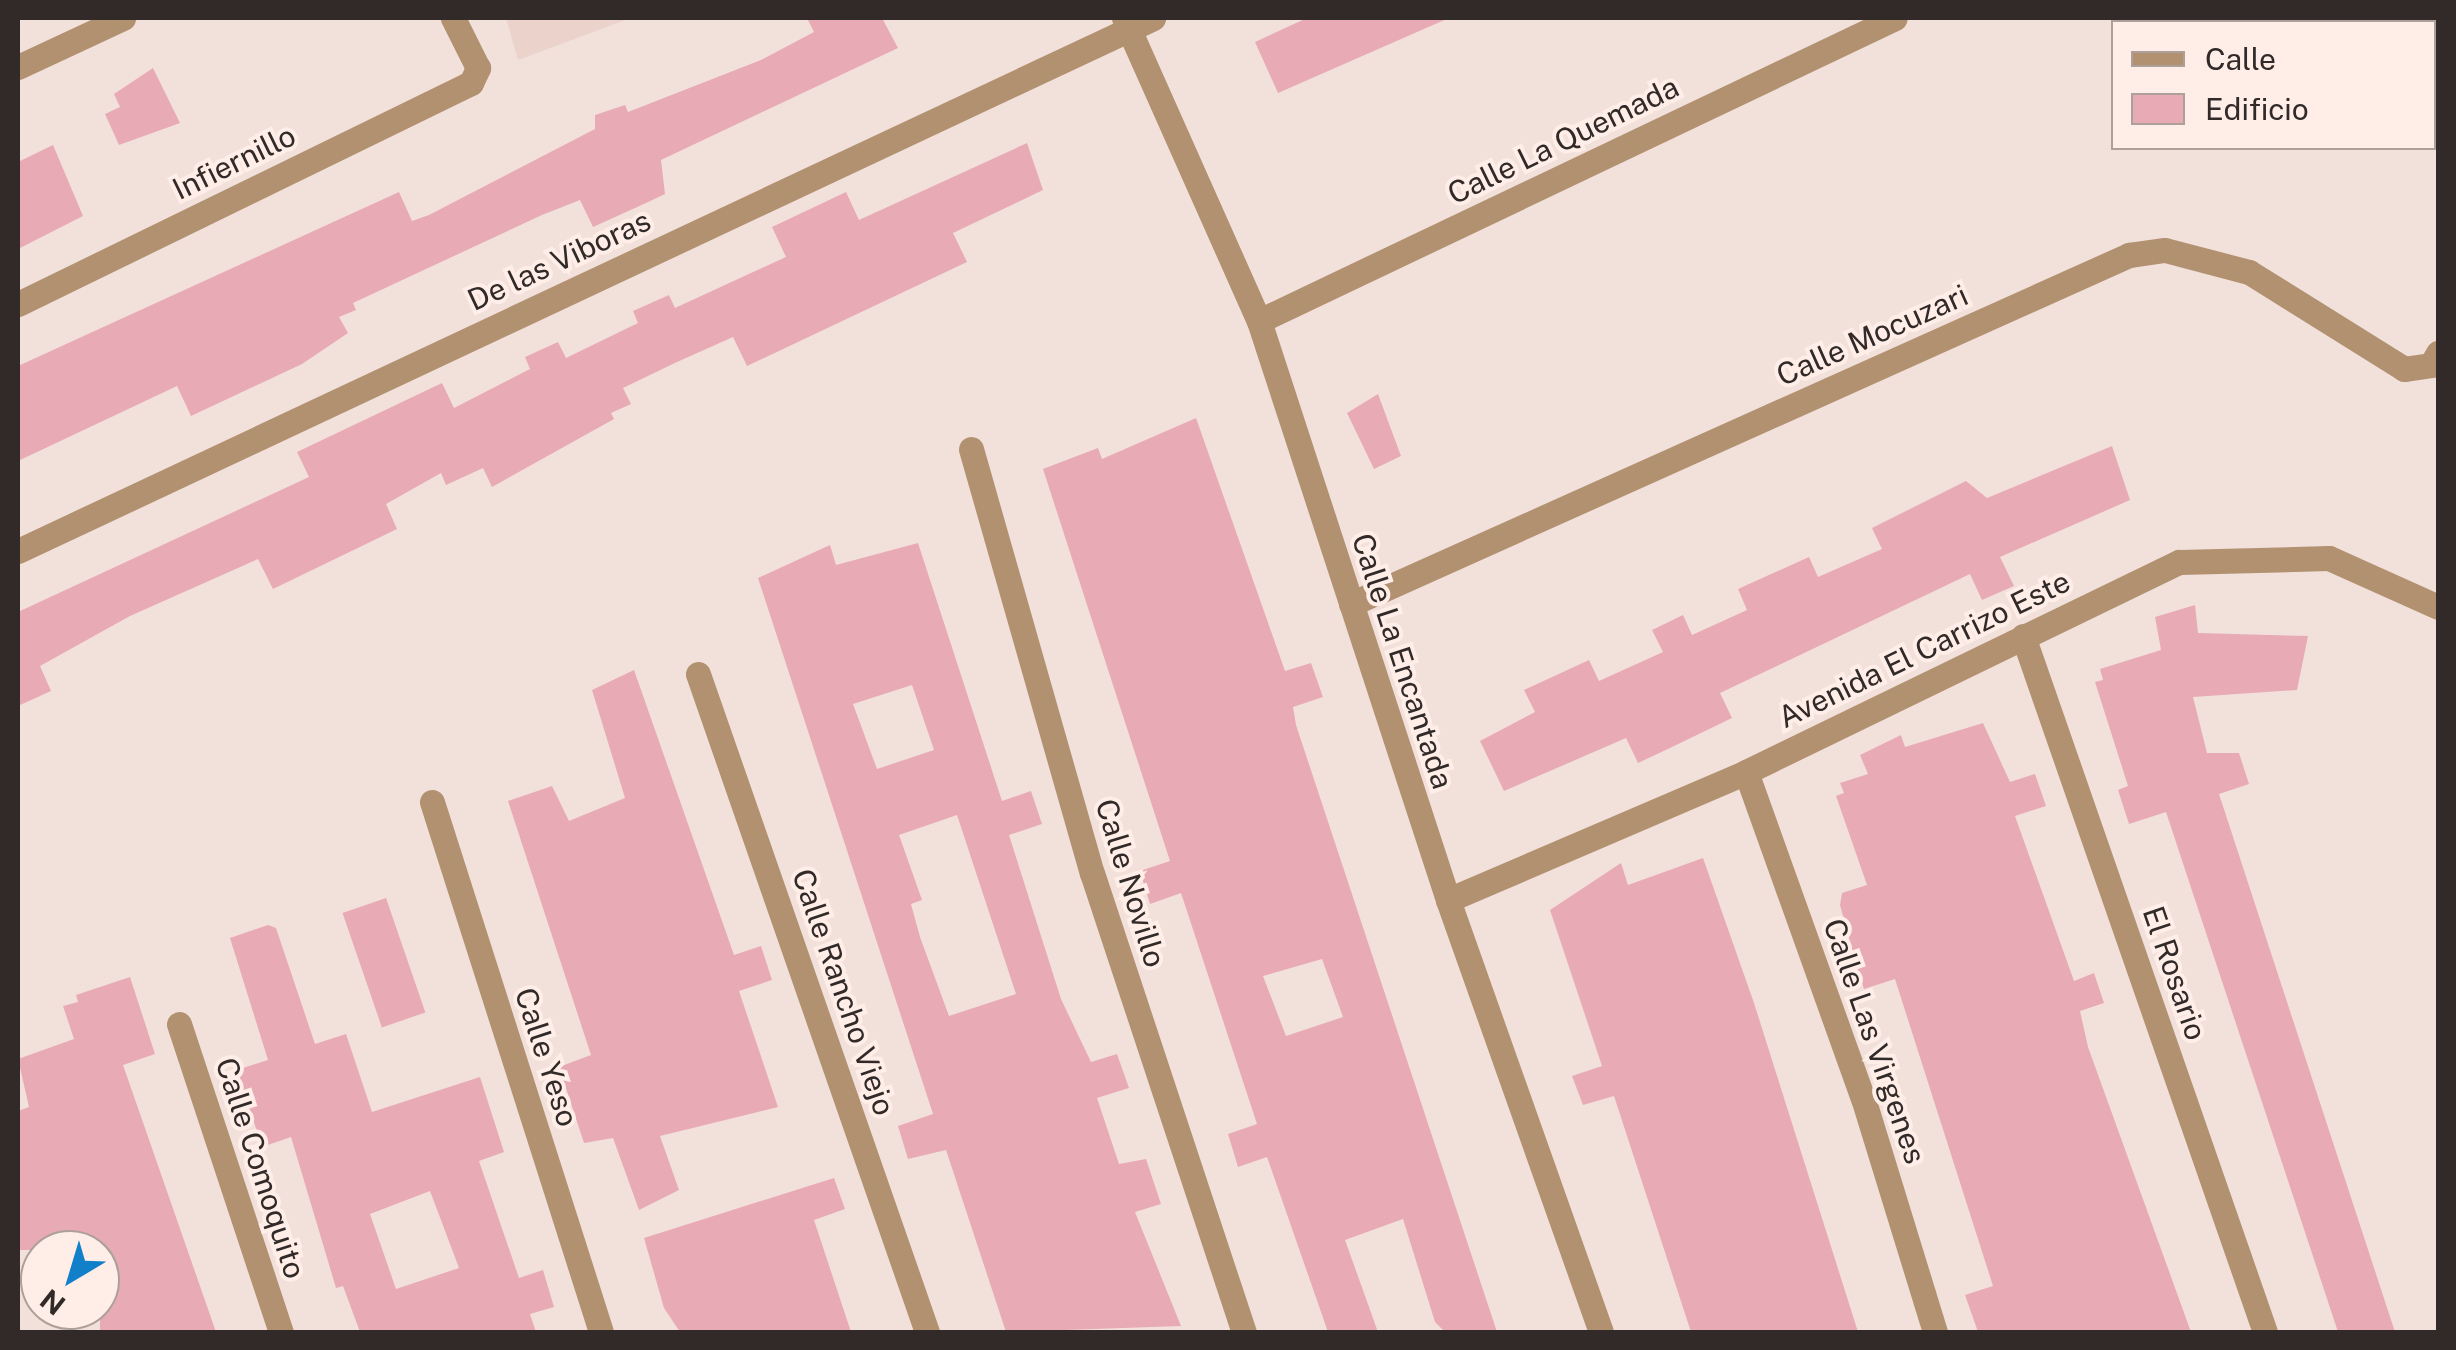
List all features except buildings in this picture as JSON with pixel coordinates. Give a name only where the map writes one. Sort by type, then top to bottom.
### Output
[{"type":"street","points":[[18,67],[123,18]]},
{"type":"street","name":"Infiernillo","points":[[18,304],[476,75],[454,18]]},
{"type":"street","name":"De las Viboras","points":[[18,551],[1126,23],[1153,18]]},
{"type":"street","name":"Calle La Quemada","points":[[1259,321],[1895,18]]},
{"type":"street","name":"Calle La Encantada","points":[[1126,23],[1259,321],[1448,900],[1601,1332]]},
{"type":"street","name":"Calle Mocuzari","points":[[1351,604],[2130,255],[2165,250],[2249,272],[2417,371],[2438,354]]},
{"type":"street","name":"Calle Novillo","points":[[972,449],[1092,873],[1244,1332]]},
{"type":"street","name":"Avenida El Carrizo Este","points":[[1448,900],[1746,772],[2179,562],[2254,555],[2329,558],[2438,608]]},
{"type":"street","name":"El Rosario","points":[[2022,636],[2265,1332]]},
{"type":"street","name":"Calle Rancho Viejo","points":[[698,674],[927,1332]]},
{"type":"street","name":"Calle Las Virgenes","points":[[1746,772],[1864,1098],[1935,1332]]},
{"type":"street","name":"Calle Yeso","points":[[432,802],[602,1332]]},
{"type":"street","name":"Calle Comoquito","points":[[179,1024],[281,1332]]},
{"type":"shaded area","points":[[506,18],[631,18],[518,60]]}]
